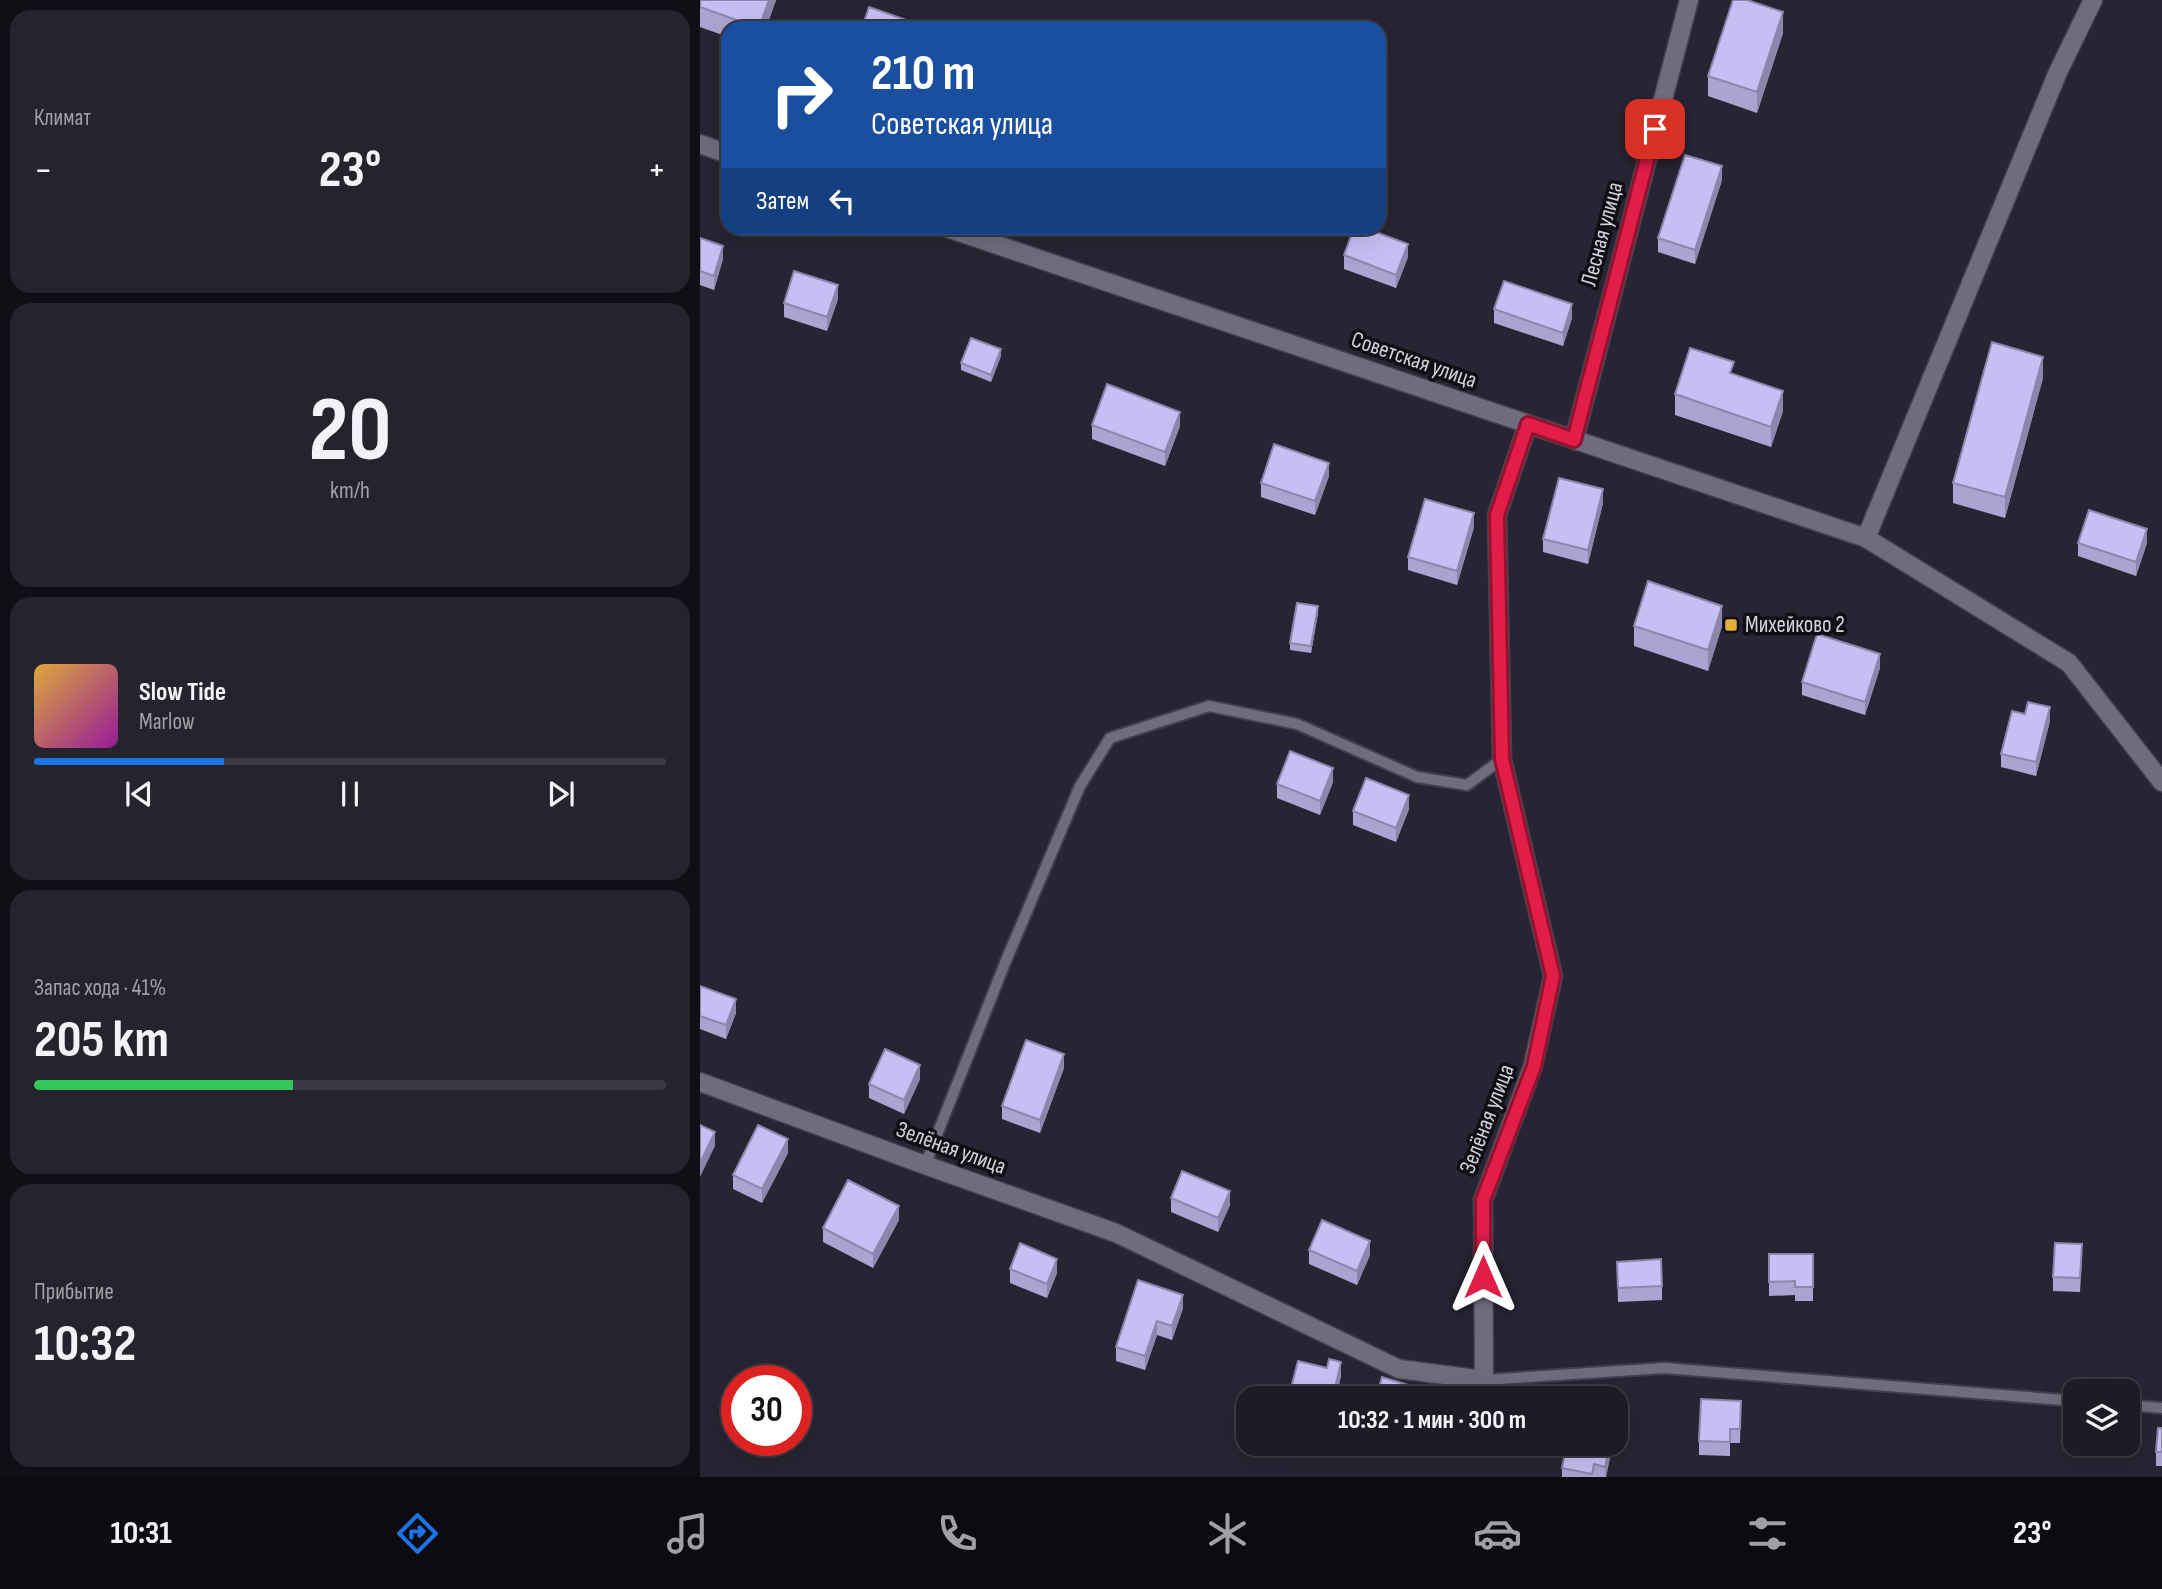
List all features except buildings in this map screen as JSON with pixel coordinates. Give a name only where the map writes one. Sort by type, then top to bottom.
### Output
[{"type":"street","name":"Лесная улица","points":[[1574,440],[1689,0]]},
{"type":"street","points":[[1866,538],[2058,72],[2093,0]]},
{"type":"street","points":[[700,144],[721,151]]},
{"type":"street","name":"Советская улица","points":[[968,235],[1866,538],[2069,663],[2162,782]]},
{"type":"street","name":"Зелёная улица","points":[[700,1082],[925,1166],[1116,1233],[1399,1369],[1484,1380],[1483,1200],[1534,1066],[1553,976],[1502,759],[1497,515],[1528,424]]},
{"type":"lane","points":[[925,1166],[1005,963],[1080,786],[1110,738],[1209,706],[1297,724],[1417,777],[1467,785],[1502,759]]},
{"type":"lane","points":[[1484,1380],[1664,1368],[2063,1400]]},
{"type":"lane","points":[[2140,1406],[2162,1408]]},
{"type":"place","name":"Михейково 2","points":[[1731,625]]},
{"type":"route","points":[[1483,1277],[1483,1200],[1534,1066],[1553,976],[1502,759],[1497,515],[1528,424],[1574,440],[1655,129]]}]
